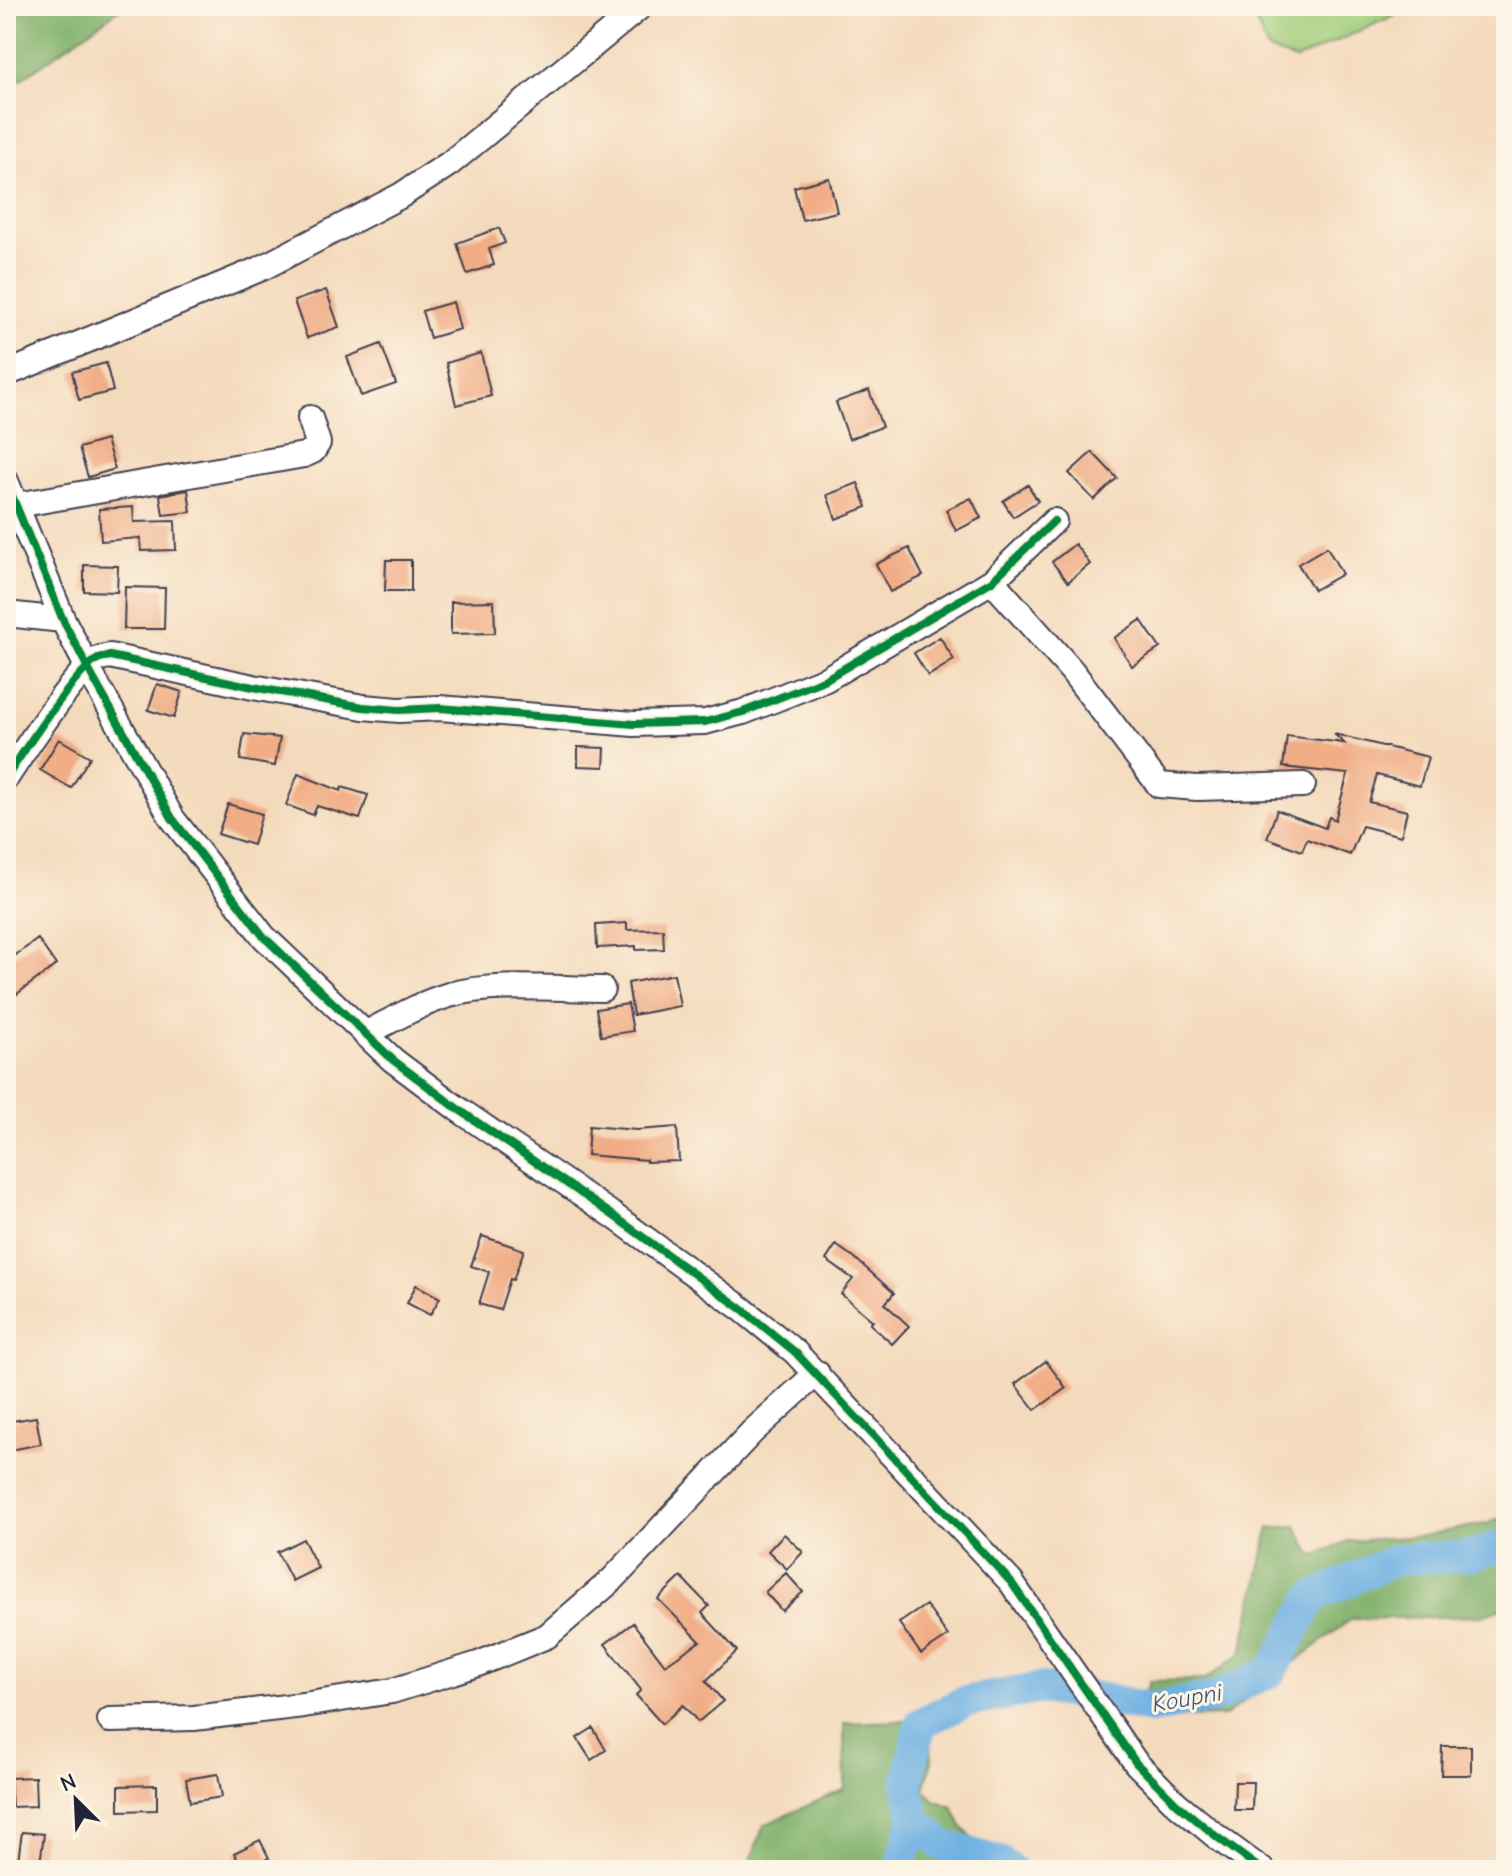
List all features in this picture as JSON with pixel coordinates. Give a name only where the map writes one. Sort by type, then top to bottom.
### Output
[{"type":"street","points":[[6,374],[262,268],[400,196],[449,164],[641,6]]},
{"type":"street","points":[[17,505],[304,455],[313,451],[318,443],[310,418]]},
{"type":"street","points":[[6,481],[63,620],[172,818],[264,937],[393,1060],[742,1309],[817,1373],[1011,1582],[1136,1763],[1176,1803],[1262,1870]]},
{"type":"street","points":[[6,778],[87,667],[97,659],[110,656],[363,707],[467,710],[634,724],[705,722],[743,712],[826,679],[992,581],[1054,521]]},
{"type":"street","points":[[992,581],[1072,671],[1159,785],[1197,788],[1303,785]]},
{"type":"street","points":[[6,614],[63,620]]},
{"type":"street","points":[[365,1034],[421,1005],[451,995],[495,989],[602,989]]},
{"type":"street","points":[[110,1720],[194,1718],[392,1691],[478,1664],[547,1636],[613,1579],[752,1432],[817,1373]]},
{"type":"green space","points":[[6,6],[124,6],[6,90]]},
{"type":"green space","points":[[1249,6],[1406,6],[1404,11],[1295,60],[1268,50]]},
{"type":"green space","points":[[1506,1515],[1506,1606],[1482,1616],[1351,1619],[1225,1716],[1135,1718],[1150,1681],[1205,1680],[1242,1653],[1269,1528],[1296,1526],[1313,1556],[1348,1541],[1422,1536],[1489,1523]]},
{"type":"green space","points":[[929,1720],[932,1761],[924,1789],[934,1800],[953,1807],[962,1827],[1001,1870],[747,1870],[764,1825],[845,1789],[844,1723]]},
{"type":"building","points":[[829,178],[837,212],[802,220],[794,187]]},
{"type":"building","points":[[499,228],[505,243],[489,249],[494,265],[467,274],[457,243]]},
{"type":"building","points":[[326,290],[339,327],[307,338],[294,301]]},
{"type":"building","points":[[453,302],[460,329],[430,338],[422,311]]},
{"type":"building","points":[[381,344],[396,384],[361,396],[347,357]]},
{"type":"building","points":[[481,353],[491,396],[456,405],[446,363]]},
{"type":"building","points":[[106,363],[113,391],[79,400],[72,372]]},
{"type":"building","points":[[869,390],[882,427],[849,439],[836,402]]},
{"type":"building","points":[[106,440],[115,469],[88,477],[79,448]]},
{"type":"building","points":[[1092,452],[1117,478],[1094,500],[1069,473]]},
{"type":"building","points":[[858,483],[867,507],[836,519],[827,495]]},
{"type":"building","points":[[1028,485],[1038,501],[1013,517],[1003,501]]},
{"type":"building","points":[[188,490],[191,512],[163,515],[160,495]]},
{"type":"building","points":[[971,498],[981,518],[956,531],[946,510]]},
{"type":"building","points":[[133,507],[134,522],[175,521],[176,550],[141,551],[140,538],[101,541],[99,509]]},
{"type":"building","points":[[1075,544],[1090,564],[1068,582],[1052,562]]},
{"type":"building","points":[[1327,547],[1342,574],[1314,590],[1298,564]]},
{"type":"building","points":[[909,548],[923,576],[890,592],[876,564]]},
{"type":"building","points":[[386,560],[411,560],[411,591],[385,591]]},
{"type":"building","points":[[84,565],[118,566],[117,592],[84,591]]},
{"type":"building","points":[[125,587],[165,588],[164,629],[124,629]]},
{"type":"building","points":[[494,601],[495,633],[451,634],[451,602]]},
{"type":"building","points":[[1141,620],[1160,648],[1132,666],[1114,638]]},
{"type":"building","points":[[940,637],[954,660],[928,676],[914,653]]},
{"type":"building","points":[[157,684],[182,692],[174,718],[148,710]]},
{"type":"building","points":[[244,734],[280,738],[275,766],[240,760]]},
{"type":"building","points":[[1334,734],[1428,757],[1420,786],[1377,775],[1369,802],[1407,811],[1401,836],[1362,826],[1350,855],[1307,839],[1302,851],[1267,838],[1277,810],[1325,828],[1329,817],[1335,820],[1348,774],[1283,767],[1287,736],[1344,743]]},
{"type":"building","points":[[59,739],[90,757],[71,788],[40,770]]},
{"type":"building","points":[[578,747],[605,748],[604,767],[578,766]]},
{"type":"building","points":[[298,774],[341,791],[342,787],[368,795],[360,819],[317,806],[313,815],[286,805]]},
{"type":"building","points":[[228,804],[262,814],[253,845],[218,834]]},
{"type":"building","points":[[627,923],[627,930],[663,929],[664,949],[636,950],[636,946],[597,948],[596,925]]},
{"type":"building","points":[[38,939],[56,965],[6,1002],[6,962]]},
{"type":"building","points":[[674,974],[680,1006],[633,1015],[628,983]]},
{"type":"building","points":[[628,1004],[633,1031],[601,1036],[596,1009]]},
{"type":"building","points":[[589,1126],[637,1130],[677,1127],[679,1161],[646,1162],[587,1155]]},
{"type":"building","points":[[482,1236],[524,1250],[500,1310],[479,1304],[489,1272],[471,1266]]},
{"type":"building","points":[[836,1245],[894,1293],[885,1304],[909,1326],[892,1344],[870,1324],[873,1321],[841,1294],[853,1279],[826,1260]]},
{"type":"building","points":[[416,1285],[440,1298],[430,1315],[407,1303]]},
{"type":"building","points":[[1046,1361],[1066,1388],[1035,1410],[1015,1384]]},
{"type":"building","points":[[36,1417],[41,1444],[6,1451],[6,1422]]},
{"type":"building","points":[[784,1534],[803,1552],[787,1569],[768,1551]]},
{"type":"building","points":[[303,1539],[318,1568],[292,1581],[277,1552]]},
{"type":"building","points":[[786,1573],[803,1592],[782,1611],[765,1592]]},
{"type":"building","points":[[681,1577],[709,1606],[702,1613],[737,1651],[706,1681],[723,1701],[698,1722],[683,1705],[662,1724],[636,1695],[641,1690],[605,1644],[633,1623],[665,1665],[700,1641],[658,1599]]},
{"type":"building","points":[[926,1605],[948,1636],[921,1654],[899,1623]]},
{"type":"building","points":[[593,1728],[606,1750],[591,1760],[577,1738]]},
{"type":"building","points":[[1442,1746],[1471,1746],[1471,1775],[1441,1775]]},
{"type":"building","points":[[218,1774],[222,1797],[190,1802],[186,1779]]},
{"type":"building","points":[[35,1777],[36,1806],[12,1807],[10,1778]]},
{"type":"building","points":[[1235,1782],[1253,1782],[1252,1810],[1234,1810]]},
{"type":"building","points":[[157,1785],[157,1810],[119,1811],[119,1786]]},
{"type":"building","points":[[22,1832],[44,1834],[40,1863],[18,1860]]},
{"type":"building","points":[[260,1840],[269,1858],[243,1870],[234,1853]]},
{"type":"waterway","name":"Koupni","points":[[899,1870],[915,1819],[907,1784],[921,1723],[964,1702],[1042,1688],[1152,1708],[1216,1697],[1272,1671],[1313,1597],[1397,1559],[1470,1556],[1506,1544]]},
{"type":"waterway","points":[[915,1819],[942,1845],[1000,1862],[1011,1870]]},
{"type":"cycle path","points":[[6,481],[63,620],[172,818],[264,937],[393,1060],[458,1109],[614,1216],[742,1309],[795,1352],[1011,1582],[1136,1763],[1176,1803],[1262,1870]]},
{"type":"cycle path","points":[[6,778],[88,666],[110,656],[363,707],[399,710],[440,708],[634,724],[705,722],[743,712],[826,679],[992,581],[1054,521]]}]
